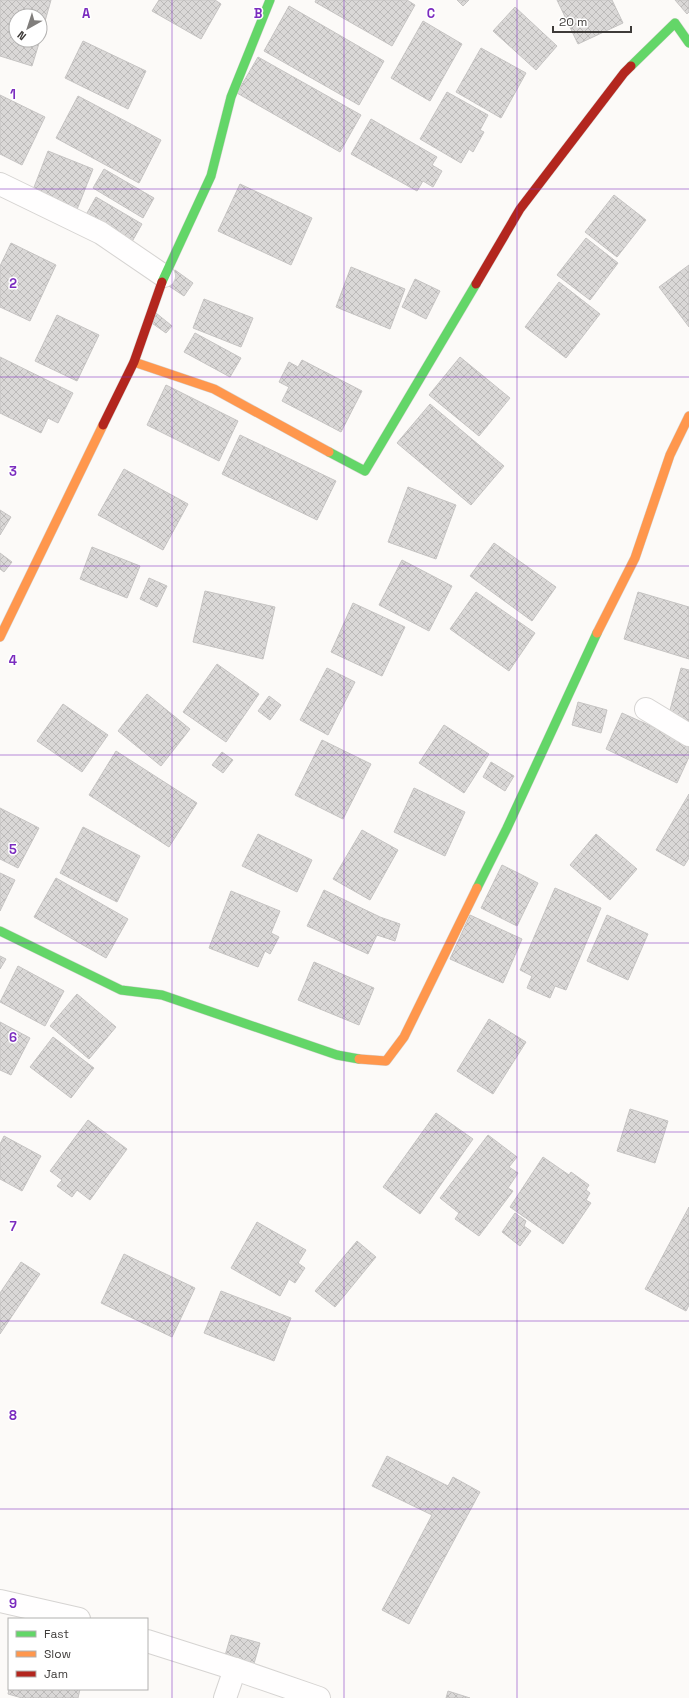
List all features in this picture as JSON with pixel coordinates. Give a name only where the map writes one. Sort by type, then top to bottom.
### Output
[{"type":"street","points":[[0,636],[134,362],[164,276],[211,176],[232,97],[270,0]]},
{"type":"street","points":[[134,362],[214,389],[365,471],[520,209],[624,73],[675,23],[689,43]]},
{"type":"street","points":[[0,184],[101,233],[164,276]]},
{"type":"street","points":[[0,931],[121,990],[162,995],[337,1055],[367,1061],[386,1061],[404,1037],[507,828],[604,618],[635,558],[670,455],[689,416]]},
{"type":"street","points":[[646,710],[689,735]]},
{"type":"street","points":[[0,1601],[75,1618]]},
{"type":"street","points":[[148,1640],[319,1698]]},
{"type":"street","points":[[225,1698],[235,1669]]},
{"type":"building","points":[[0,0],[51,0],[48,11],[48,8],[8,8],[8,48],[38,48],[32,66],[0,56]]},
{"type":"building","points":[[159,0],[215,0],[221,4],[201,39],[152,11]]},
{"type":"building","points":[[316,0],[407,0],[415,5],[392,46],[315,2]]},
{"type":"building","points":[[457,0],[469,0],[463,6]]},
{"type":"building","points":[[557,0],[612,0],[623,23],[578,44]]},
{"type":"building","points":[[675,0],[689,0],[689,12],[687,14]]},
{"type":"building","points":[[289,6],[384,61],[359,105],[264,51]]},
{"type":"building","points":[[515,7],[557,46],[536,70],[493,31]]},
{"type":"building","points":[[423,21],[462,44],[430,101],[391,78]]},
{"type":"building","points":[[83,41],[146,71],[128,109],[65,78]]},
{"type":"building","points":[[481,48],[526,73],[501,118],[456,92]]},
{"type":"building","points":[[258,57],[361,115],[340,152],[237,93]]},
{"type":"building","points":[[447,92],[488,115],[480,130],[484,132],[473,152],[469,149],[461,163],[420,139]]},
{"type":"building","points":[[0,95],[45,117],[22,165],[0,154]]},
{"type":"building","points":[[78,96],[161,140],[139,183],[56,138]]},
{"type":"building","points":[[371,119],[437,157],[432,165],[442,171],[433,187],[423,181],[417,191],[351,154]]},
{"type":"building","points":[[48,151],[93,169],[76,212],[31,195]]},
{"type":"building","points":[[104,169],[154,198],[143,218],[93,188]]},
{"type":"building","points":[[240,184],[312,218],[291,265],[218,231]]},
{"type":"building","points":[[614,195],[646,220],[617,257],[585,232]]},
{"type":"building","points":[[96,197],[142,224],[129,247],[83,220]]},
{"type":"building","points":[[586,238],[618,263],[590,300],[557,275]]},
{"type":"building","points":[[11,243],[56,265],[30,321],[0,307],[0,266]]},
{"type":"building","points":[[689,265],[689,327],[659,287]]},
{"type":"building","points":[[351,267],[405,289],[390,329],[336,307]]},
{"type":"building","points":[[175,270],[193,283],[184,296],[166,284]]},
{"type":"building","points":[[415,279],[440,291],[426,319],[402,307]]},
{"type":"building","points":[[559,282],[600,314],[566,358],[525,327]]},
{"type":"building","points":[[204,299],[253,318],[241,347],[193,328]]},
{"type":"building","points":[[156,313],[172,326],[166,333],[149,321]]},
{"type":"building","points":[[57,315],[99,335],[77,381],[35,361]]},
{"type":"building","points":[[195,333],[241,358],[230,377],[184,352]]},
{"type":"building","points":[[0,357],[73,393],[58,423],[48,418],[41,433],[0,413]]},
{"type":"building","points":[[460,357],[510,398],[479,436],[429,395]]},
{"type":"building","points":[[302,360],[362,391],[341,432],[282,401],[289,387],[279,382],[289,362],[298,367]]},
{"type":"building","points":[[166,385],[238,421],[219,461],[147,425]]},
{"type":"building","points":[[430,404],[504,466],[471,505],[397,443]]},
{"type":"building","points":[[240,435],[336,481],[317,520],[222,474]]},
{"type":"building","points":[[124,469],[188,504],[163,550],[98,515]]},
{"type":"building","points":[[408,487],[456,505],[436,559],[388,542]]},
{"type":"building","points":[[0,510],[11,517],[0,535]]},
{"type":"building","points":[[494,543],[556,587],[532,621],[470,576]]},
{"type":"building","points":[[92,547],[140,566],[127,598],[80,579]]},
{"type":"building","points":[[0,553],[12,562],[4,572],[0,569]]},
{"type":"building","points":[[402,560],[452,586],[429,631],[379,605]]},
{"type":"building","points":[[149,578],[167,586],[157,607],[140,599]]},
{"type":"building","points":[[205,591],[275,607],[263,659],[193,642]]},
{"type":"building","points":[[476,592],[535,633],[509,671],[450,629]]},
{"type":"building","points":[[638,592],[689,607],[689,659],[624,639]]},
{"type":"building","points":[[353,603],[405,627],[382,676],[331,652]]},
{"type":"building","points":[[217,664],[259,694],[226,742],[183,712]]},
{"type":"building","points":[[327,668],[355,682],[328,735],[300,720]]},
{"type":"building","points":[[681,668],[689,670],[689,723],[668,718]]},
{"type":"building","points":[[147,694],[190,729],[161,766],[118,731]]},
{"type":"building","points":[[269,696],[281,705],[270,720],[258,711]]},
{"type":"building","points":[[578,702],[607,710],[601,733],[572,725]]},
{"type":"building","points":[[63,704],[108,735],[82,772],[37,741]]},
{"type":"building","points":[[622,713],[689,743],[689,757],[677,783],[606,749]]},
{"type":"building","points":[[444,725],[489,754],[464,793],[419,763]]},
{"type":"building","points":[[322,740],[371,764],[343,819],[295,795]]},
{"type":"building","points":[[116,751],[197,803],[169,847],[89,795]]},
{"type":"building","points":[[222,752],[233,760],[223,773],[212,765]]},
{"type":"building","points":[[491,762],[514,776],[505,791],[483,777]]},
{"type":"building","points":[[414,788],[465,812],[445,856],[394,832]]},
{"type":"building","points":[[689,794],[689,858],[684,866],[656,850]]},
{"type":"building","points":[[0,808],[39,828],[18,868],[0,859]]},
{"type":"building","points":[[83,827],[140,856],[117,902],[60,873]]},
{"type":"building","points":[[362,830],[398,850],[370,900],[333,879]]},
{"type":"building","points":[[258,834],[312,860],[297,892],[242,866]]},
{"type":"building","points":[[596,834],[637,869],[610,900],[570,865]]},
{"type":"building","points":[[502,865],[538,883],[517,926],[481,908]]},
{"type":"building","points":[[0,873],[15,880],[0,911]]},
{"type":"building","points":[[56,878],[128,919],[106,958],[34,917]]},
{"type":"building","points":[[555,888],[601,908],[566,990],[555,986],[550,998],[527,988],[532,976],[520,970]]},
{"type":"building","points":[[324,890],[380,917],[400,924],[395,941],[377,935],[368,954],[307,926]]},
{"type":"building","points":[[231,891],[280,911],[271,933],[279,937],[270,954],[265,951],[258,967],[209,948]]},
{"type":"building","points":[[470,915],[522,939],[503,983],[450,959]]},
{"type":"building","points":[[607,915],[648,934],[628,980],[587,961]]},
{"type":"building","points":[[0,956],[6,959],[0,969]]},
{"type":"building","points":[[314,962],[374,988],[359,1025],[298,1000]]},
{"type":"building","points":[[18,966],[64,991],[45,1026],[0,1002]]},
{"type":"building","points":[[77,994],[116,1027],[89,1059],[50,1026]]},
{"type":"building","points":[[489,1019],[526,1042],[493,1094],[457,1071]]},
{"type":"building","points":[[0,1022],[30,1038],[11,1075],[0,1070]]},
{"type":"building","points":[[53,1037],[94,1068],[71,1098],[30,1067]]},
{"type":"building","points":[[630,1109],[668,1121],[655,1163],[617,1151]]},
{"type":"building","points":[[436,1113],[473,1139],[420,1214],[383,1187]]},
{"type":"building","points":[[88,1120],[127,1149],[90,1200],[77,1190],[72,1197],[57,1186],[62,1180],[50,1171]]},
{"type":"building","points":[[488,1135],[517,1157],[509,1167],[518,1173],[508,1188],[513,1191],[479,1236],[455,1219],[459,1213],[440,1198]]},
{"type":"building","points":[[4,1136],[41,1156],[22,1191],[0,1179],[0,1144]]},
{"type":"building","points":[[543,1157],[569,1175],[571,1172],[589,1185],[586,1190],[590,1193],[586,1200],[591,1203],[563,1244],[510,1207]]},
{"type":"building","points":[[689,1207],[689,1305],[686,1311],[645,1289]]},
{"type":"building","points":[[515,1213],[526,1221],[524,1226],[531,1231],[520,1246],[502,1232]]},
{"type":"building","points":[[257,1222],[306,1250],[298,1263],[305,1268],[295,1283],[289,1279],[280,1296],[231,1268]]},
{"type":"building","points":[[357,1241],[376,1257],[335,1307],[315,1291]]},
{"type":"building","points":[[124,1254],[195,1288],[172,1337],[101,1303]]},
{"type":"building","points":[[21,1262],[40,1274],[0,1334],[0,1293]]},
{"type":"building","points":[[221,1291],[291,1318],[274,1361],[204,1333]]},
{"type":"building","points":[[387,1456],[448,1486],[453,1477],[480,1492],[409,1624],[382,1610],[432,1515],[372,1486]]},
{"type":"building","points":[[231,1635],[260,1643],[253,1667],[224,1659]]},
{"type":"building","points":[[9,1690],[80,1690],[78,1698],[22,1698],[8,1694]]},
{"type":"building","points":[[448,1691],[470,1698],[446,1698]]},
{"type":"traffic: fast","points":[[162,282],[211,176],[231,97],[270,0]]},
{"type":"traffic: fast","points":[[631,66],[675,23],[689,43]]},
{"type":"traffic: fast","points":[[329,452],[365,471],[476,284]]},
{"type":"traffic: fast","points":[[477,888],[507,828],[597,633]]},
{"type":"traffic: fast","points":[[0,931],[121,990],[162,995],[337,1055],[359,1059]]},
{"type":"traffic: slow","points":[[134,362],[214,389],[329,452]]},
{"type":"traffic: slow","points":[[597,633],[635,558],[670,455],[689,416]]},
{"type":"traffic: slow","points":[[0,637],[103,425]]},
{"type":"traffic: slow","points":[[359,1059],[386,1061],[404,1037],[477,888]]},
{"type":"traffic: jam","points":[[476,284],[520,209],[624,73],[631,66]]},
{"type":"traffic: jam","points":[[103,425],[134,362],[162,282]]}]
